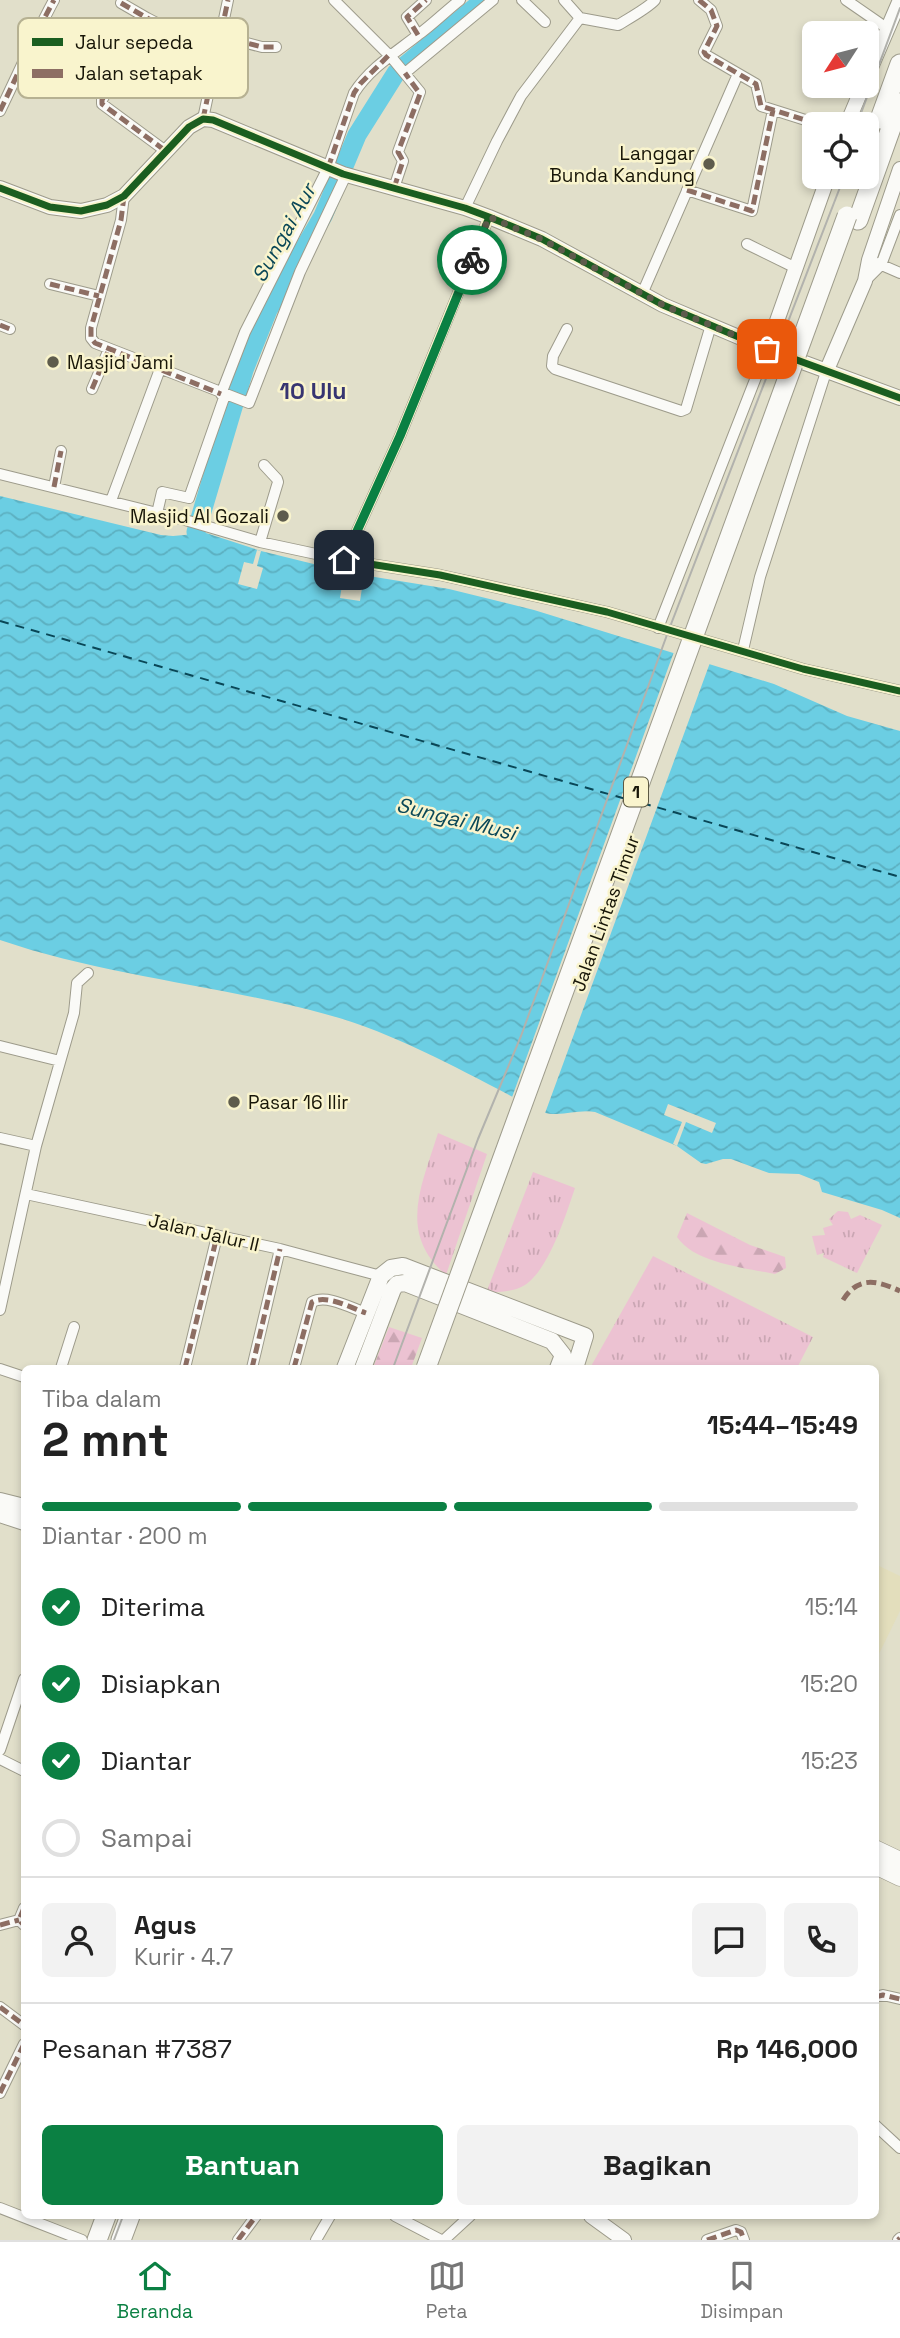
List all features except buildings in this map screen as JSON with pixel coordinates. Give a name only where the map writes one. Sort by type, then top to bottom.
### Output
[{"type":"highway","points":[[879,123],[900,64]]},
{"type":"highway","name":"Jalan Lintas Timur","points":[[427,1365],[852,218],[900,103]]},
{"type":"highway","name":"Jalan Lintas Timur","points":[[440,1365],[852,218],[858,189]]},
{"type":"highway","points":[[97,2240],[105,2219]]},
{"type":"highway","points":[[121,2240],[129,2219]]},
{"type":"main road","points":[[346,1365],[381,1276],[391,1268],[403,1266],[585,1336],[576,1365]]},
{"type":"main road","points":[[364,1365],[393,1289],[397,1284],[405,1283],[552,1341],[563,1355],[559,1365]]},
{"type":"main road","points":[[0,1501],[21,1506]]},
{"type":"main road","points":[[0,1514],[21,1521]]},
{"type":"main road","points":[[879,1851],[900,1861]]},
{"type":"main road","points":[[879,1867],[900,1877]]},
{"type":"street","points":[[44,18],[54,0]]},
{"type":"street","points":[[224,18],[228,0]]},
{"type":"street","points":[[334,0],[405,72],[420,94],[398,152],[403,161],[394,188]]},
{"type":"street","points":[[418,35],[407,17],[426,0]]},
{"type":"street","points":[[124,196],[121,220],[90,328],[91,338],[95,343],[109,349],[248,403],[337,172],[354,93],[390,56],[460,0]]},
{"type":"street","points":[[405,72],[493,0]]},
{"type":"street","points":[[522,0],[545,22]]},
{"type":"street","points":[[565,0],[580,18],[618,25],[634,13],[649,7],[655,0]]},
{"type":"street","points":[[699,0],[711,10],[717,26],[705,54],[757,85],[760,104],[802,119]]},
{"type":"street","points":[[846,0],[888,29]]},
{"type":"street","points":[[879,49],[900,0]]},
{"type":"street","points":[[121,3],[147,18]]},
{"type":"street","points":[[465,208],[521,96],[580,18]]},
{"type":"street","points":[[248,43],[276,47]]},
{"type":"street","points":[[642,294],[737,74]]},
{"type":"street","points":[[0,111],[18,76]]},
{"type":"street","points":[[103,98],[102,104],[167,152]]},
{"type":"street","points":[[203,119],[208,98]]},
{"type":"street","points":[[687,190],[751,211],[773,110]]},
{"type":"street","points":[[0,188],[50,207],[81,211],[107,205],[124,196],[189,127],[203,119],[231,127],[337,172],[489,217],[541,239],[642,294],[711,325],[826,372],[900,398]]},
{"type":"street","points":[[875,262],[900,169]]},
{"type":"street","points":[[158,509],[162,492],[189,498],[245,332],[337,172]]},
{"type":"street","points":[[658,628],[767,349],[824,189]]},
{"type":"street","points":[[344,560],[400,436],[489,217]]},
{"type":"street","points":[[743,650],[760,576],[826,372],[865,281],[899,220]]},
{"type":"street","points":[[747,244],[796,268]]},
{"type":"street","points":[[875,262],[900,273]]},
{"type":"street","points":[[272,281],[290,290]]},
{"type":"street","points":[[50,284],[99,296]]},
{"type":"street","points":[[567,329],[553,356],[552,366],[555,369],[681,411],[686,409],[711,325]]},
{"type":"street","points":[[92,389],[109,349]]},
{"type":"street","points":[[113,498],[160,369]]},
{"type":"street","points":[[54,486],[61,451]]},
{"type":"street","points":[[260,542],[278,482],[264,465]]},
{"type":"street","points":[[0,474],[19,481],[54,486],[185,520],[260,542],[344,560],[440,575],[607,612],[803,669],[900,691]]},
{"type":"street","points":[[0,1310],[36,1146],[74,1013],[77,983],[88,973]]},
{"type":"street","points":[[0,1046],[60,1061]]},
{"type":"street","points":[[0,1138],[36,1146]]},
{"type":"street","name":"Jalan Jalur II","points":[[26,1194],[280,1249],[381,1276]]},
{"type":"street","points":[[187,1365],[217,1236]]},
{"type":"street","points":[[253,1365],[280,1249]]},
{"type":"street","points":[[295,1365],[312,1302],[318,1298],[330,1300],[366,1313]]},
{"type":"street","points":[[62,1365],[74,1327]]},
{"type":"street","points":[[0,1369],[21,1376]]},
{"type":"street","points":[[0,1750],[21,1694]]},
{"type":"street","points":[[0,1759],[21,1770]]},
{"type":"street","points":[[0,1925],[21,1922]]},
{"type":"street","points":[[879,1996],[900,1999]]},
{"type":"street","points":[[0,2007],[21,2018]]},
{"type":"street","points":[[0,2093],[21,2050]]},
{"type":"street","points":[[879,2129],[900,2148]]},
{"type":"street","points":[[0,2208],[21,2216]]},
{"type":"street","points":[[28,2219],[82,2240]]},
{"type":"street","points":[[239,2240],[254,2219]]},
{"type":"street","points":[[316,2240],[328,2219]]},
{"type":"street","points":[[401,2219],[442,2240],[466,2219]]},
{"type":"street","points":[[595,2219],[624,2240]]},
{"type":"street","points":[[707,2240],[736,2230],[741,2232],[744,2240]]},
{"type":"shaded area","points":[[879,1566],[900,1576],[900,1611],[879,1654]]},
{"type":"green space","points":[[438,1133],[487,1154],[446,1275],[431,1259],[422,1242],[418,1225],[421,1190]]},
{"type":"green space","points":[[533,1172],[575,1188],[561,1228],[547,1259],[529,1282],[519,1288],[486,1293]]},
{"type":"green space","points":[[838,1211],[848,1212],[851,1219],[860,1215],[882,1225],[857,1273],[823,1257],[824,1253],[817,1255],[812,1236],[825,1235],[823,1228],[833,1225],[829,1219]]},
{"type":"green space","points":[[687,1213],[750,1245],[785,1257],[786,1268],[775,1274],[736,1267],[695,1253],[677,1237]]},
{"type":"green space","points":[[653,1256],[813,1337],[799,1365],[592,1365]]},
{"type":"green space","points":[[389,1327],[422,1338],[412,1365],[374,1365]]},
{"type":"water","name":"Sungai Musi","points":[[0,496],[161,535],[206,533],[261,551],[350,573],[449,589],[534,610],[774,684],[847,716],[900,731],[900,1218],[822,1192],[819,1182],[799,1174],[769,1173],[731,1159],[701,1163],[677,1146],[595,1112],[542,1112],[436,1057],[353,1022],[244,995],[80,963],[0,940]]},
{"type":"pier","points":[[257,550],[261,551],[257,566],[263,568],[257,589],[238,584],[244,562],[253,564]]},
{"type":"pier","points":[[350,573],[356,574],[355,587],[362,588],[360,601],[340,598],[342,585],[348,586]]},
{"type":"pier","points":[[675,649],[711,660],[544,1116],[511,1100]]},
{"type":"pier","points":[[668,1104],[716,1123],[712,1133],[686,1122],[677,1146],[673,1144],[682,1122],[664,1115]]},
{"type":"waterway","name":"Sungai Aur","points":[[196,532],[244,370],[268,310],[323,216],[357,135],[396,73],[484,0]]},
{"type":"ferry route","points":[[0,621],[626,799]]},
{"type":"ferry route","points":[[642,803],[900,877]]},
{"type":"tram line","points":[[861,112],[900,8]]},
{"type":"tram line","points":[[394,1365],[478,1139],[521,1036],[668,632],[839,189]]},
{"type":"tram line","points":[[114,2240],[122,2219]]},
{"type":"marked path","points":[[45,18],[54,0]]},
{"type":"marked path","points":[[224,18],[228,0]]},
{"type":"marked path","points":[[418,35],[407,17],[426,0]]},
{"type":"marked path","points":[[699,0],[711,10],[717,26],[704,52],[706,55],[756,84],[761,106],[802,119]]},
{"type":"marked path","points":[[121,3],[147,18]]},
{"type":"marked path","points":[[248,43],[276,47]]},
{"type":"marked path","points":[[328,168],[354,93],[389,55]]},
{"type":"marked path","points":[[0,111],[18,73]]},
{"type":"marked path","points":[[394,188],[403,161],[398,152],[420,94],[405,73]]},
{"type":"marked path","points":[[103,98],[102,104],[167,152]]},
{"type":"marked path","points":[[203,119],[207,98]]},
{"type":"marked path","points":[[687,190],[752,211],[773,110]]},
{"type":"marked path","points":[[124,196],[121,220],[91,328],[91,338],[95,343],[221,394]]},
{"type":"marked path","points":[[50,284],[99,296]]},
{"type":"marked path","points":[[0,325],[10,329]]},
{"type":"marked path","points":[[92,389],[109,349]]},
{"type":"marked path","points":[[54,487],[61,451]]},
{"type":"marked path","points":[[186,1365],[217,1236]]},
{"type":"marked path","points":[[253,1365],[280,1249]]},
{"type":"marked path","points":[[843,1300],[856,1287],[869,1282],[900,1291]]},
{"type":"marked path","points":[[295,1365],[312,1302],[332,1301],[366,1313]]},
{"type":"marked path","points":[[21,1915],[21,1922]]},
{"type":"marked path","points":[[0,1925],[19,1920]]},
{"type":"marked path","points":[[879,1996],[900,1999]]},
{"type":"marked path","points":[[0,2007],[21,2023]]},
{"type":"marked path","points":[[0,2093],[21,2050]]},
{"type":"marked path","points":[[238,2240],[254,2219]]},
{"type":"marked path","points":[[707,2240],[736,2230],[741,2232],[744,2240]]},
{"type":"cycle path","points":[[0,188],[50,207],[81,211],[107,205],[124,196],[189,127],[203,119],[213,120],[343,174],[489,217],[542,239],[663,305],[767,349],[900,398]]},
{"type":"cycle path","points":[[489,217],[400,436],[344,560],[440,575],[607,612],[803,669],[900,691]]},
{"type":"way so far","points":[[472,260],[489,217],[541,239],[663,305],[767,349]]},
{"type":"place","name":"Langgar Bunda Kandung","points":[[709,164]]},
{"type":"place","name":"Masjid Jami","points":[[53,362]]},
{"type":"place","name":"Masjid Al Gozali","points":[[283,516]]},
{"type":"place","name":"Pasar 16 Ilir","points":[[234,1102]]},
{"type":"district","name":"10 Ulu","points":[[313,391]]},
{"type":"route","points":[[344,560],[400,436],[472,260]]}]
